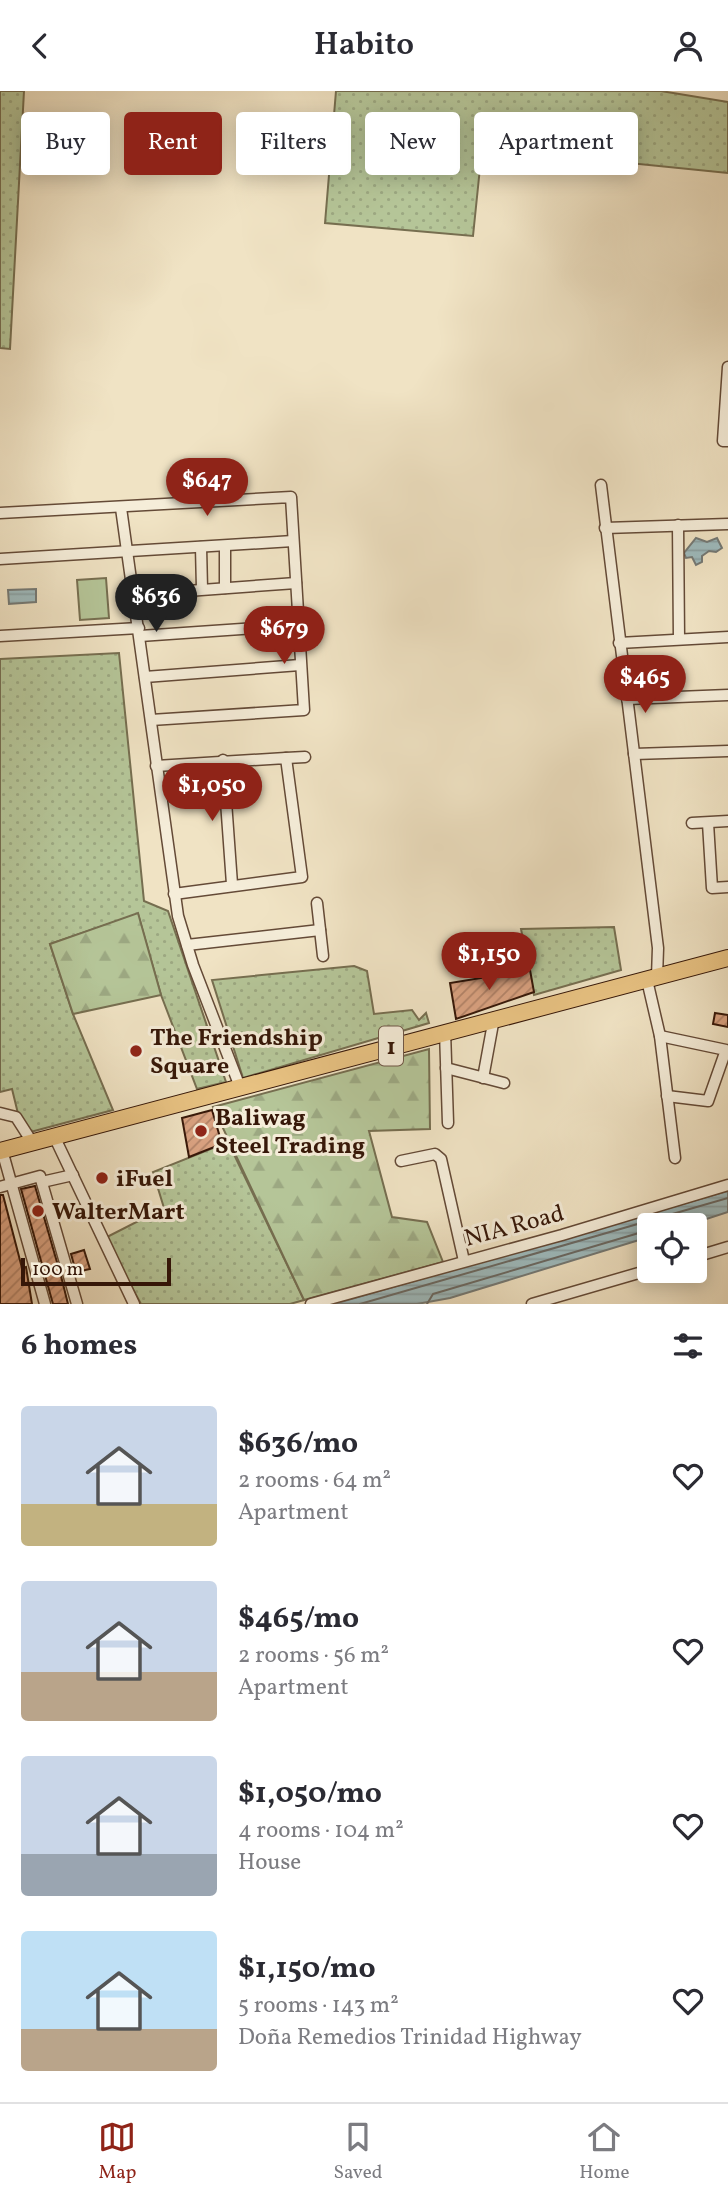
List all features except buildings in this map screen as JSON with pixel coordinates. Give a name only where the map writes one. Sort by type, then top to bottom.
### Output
[{"type":"highway","name":"1","points":[[1,1151],[490,1019],[728,958]]},
{"type":"street","points":[[728,367],[723,441],[728,441]]},
{"type":"street","points":[[601,485],[658,948],[652,979],[675,1158]]},
{"type":"street","points":[[0,513],[291,498],[304,710],[151,720]]},
{"type":"street","points":[[121,508],[174,894],[187,945],[240,1087]]},
{"type":"street","points":[[606,528],[728,524]]},
{"type":"street","points":[[678,525],[679,639]]},
{"type":"street","points":[[0,559],[293,541]]},
{"type":"street","points":[[225,546],[225,588]]},
{"type":"street","points":[[201,547],[202,589]]},
{"type":"street","points":[[133,595],[296,583]]},
{"type":"street","points":[[0,636],[298,625]]},
{"type":"street","points":[[619,643],[728,637]]},
{"type":"street","points":[[145,677],[300,665]]},
{"type":"street","points":[[627,699],[728,695]]},
{"type":"street","points":[[634,754],[728,751]]},
{"type":"street","points":[[156,766],[305,757]]},
{"type":"street","points":[[174,894],[232,884],[302,877],[286,758]]},
{"type":"street","points":[[223,760],[232,884]]},
{"type":"street","points":[[692,823],[728,821]]},
{"type":"street","points":[[708,823],[712,888],[728,887]]},
{"type":"street","points":[[317,903],[323,956]]},
{"type":"street","points":[[187,945],[320,930]]},
{"type":"street","points":[[479,1077],[490,1019]]},
{"type":"street","points":[[445,1031],[447,1123]]},
{"type":"street","points":[[660,1036],[727,1046],[708,1101],[667,1096]]},
{"type":"street","points":[[446,1068],[504,1083]]},
{"type":"street","points":[[0,1113],[16,1117],[32,1142]]},
{"type":"street","points":[[54,1136],[134,1304]]},
{"type":"street","points":[[1,1151],[45,1304]]},
{"type":"street","points":[[401,1161],[435,1154],[440,1159],[464,1261]]},
{"type":"street","points":[[42,1182],[73,1175]]},
{"type":"street","points":[[0,1187],[40,1176],[77,1304]]},
{"type":"street","name":"NIA Road","points":[[311,1304],[728,1185]]},
{"type":"street","points":[[707,1253],[728,1247]]},
{"type":"street","points":[[531,1304],[637,1273]]},
{"type":"green space","points":[[0,91],[24,91],[10,349],[0,348]]},
{"type":"green space","points":[[336,91],[661,91],[728,102],[728,173],[638,164],[638,112],[474,112],[474,175],[479,175],[473,236],[325,223],[329,175],[351,175],[351,112],[334,112]]},
{"type":"green space","points":[[106,578],[109,618],[80,620],[77,580]]},
{"type":"green space","points":[[119,653],[144,901],[168,911],[226,1082],[197,1089],[161,995],[138,914],[50,944],[73,1014],[113,1110],[23,1134],[12,1089],[0,1092],[0,659]]},
{"type":"green space","points":[[138,913],[161,995],[73,1014],[50,944]]},
{"type":"green space","points":[[614,927],[621,970],[534,995],[521,929]]},
{"type":"green space","points":[[354,966],[367,971],[374,1014],[412,1010],[419,1020],[426,1013],[429,1023],[243,1078],[212,980]]},
{"type":"green space","points":[[429,1049],[430,1129],[369,1131],[392,1217],[427,1222],[443,1262],[304,1300],[213,1107]]},
{"type":"green space","points":[[228,1142],[304,1300],[290,1304],[141,1304],[105,1238],[164,1208],[153,1172]]},
{"type":"water","points":[[696,538],[707,542],[717,538],[722,548],[716,552],[709,551],[702,556],[702,562],[696,565],[692,557],[686,558],[684,553]]},
{"type":"water","points":[[36,589],[36,602],[9,604],[8,590]]},
{"type":"water","points":[[728,1191],[728,1212],[707,1219],[707,1213],[651,1213]]},
{"type":"water","points":[[637,1217],[637,1241],[450,1298],[417,1304],[334,1304]]},
{"type":"place","name":"The Friendship Square","points":[[136,1051]]},
{"type":"place","name":"Baliwag Steel Trading","points":[[201,1131]]},
{"type":"place","name":"iFuel","points":[[102,1178]]},
{"type":"place","name":"WalterMart","points":[[38,1211]]}]
